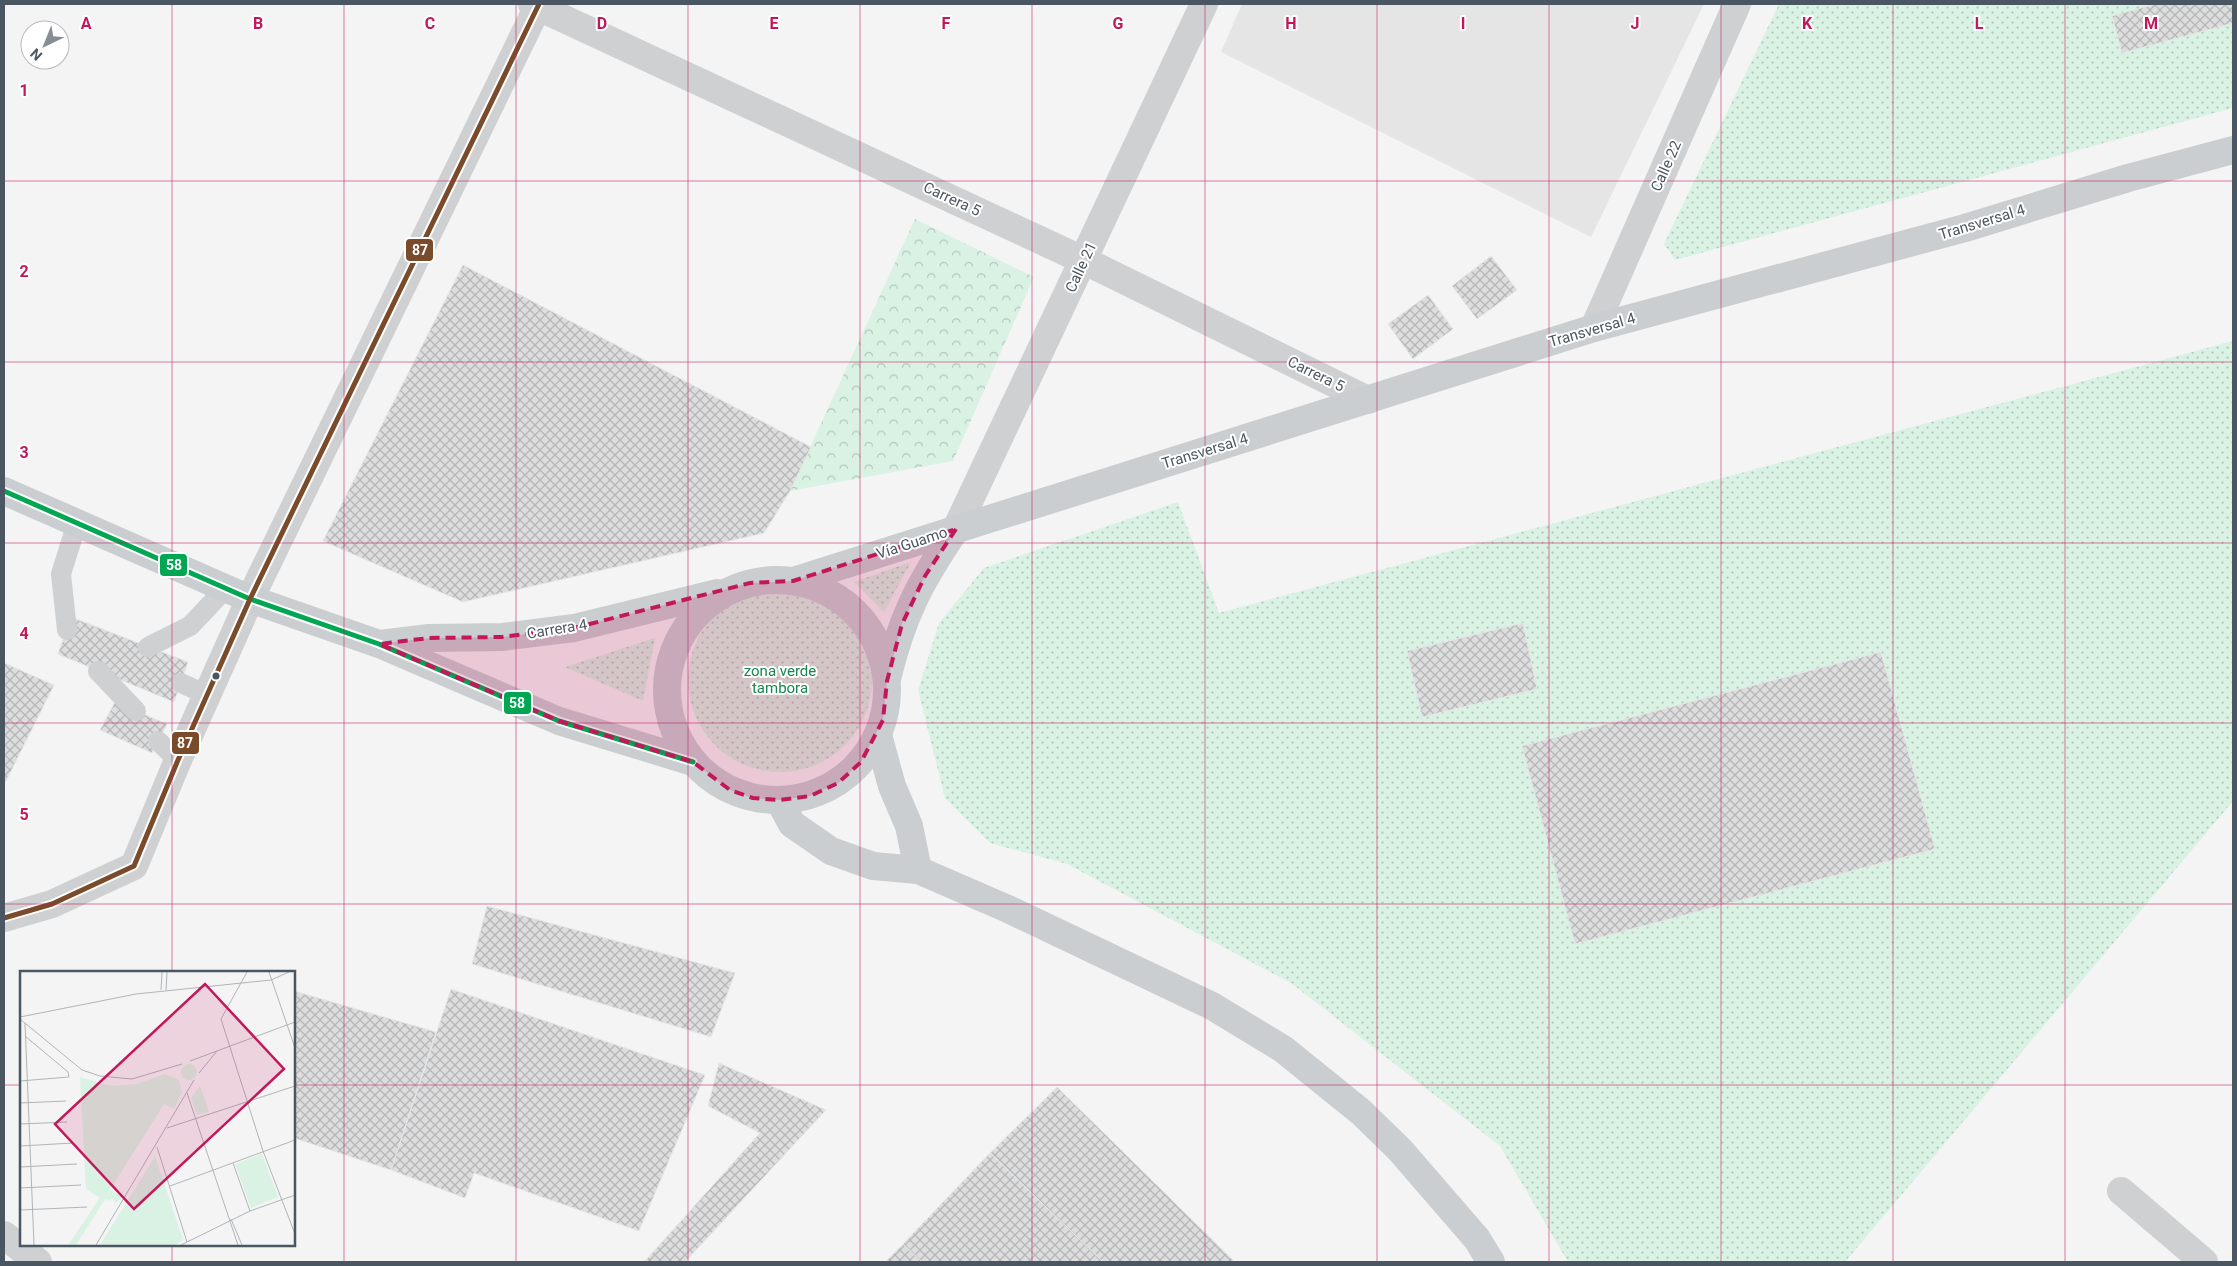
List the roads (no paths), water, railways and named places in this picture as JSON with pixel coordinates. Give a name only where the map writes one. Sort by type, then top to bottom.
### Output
[{"type":"main road","name":"Transversal 4","points":[[956,529],[1594,328],[1965,228],[2118,181],[2233,150]]},
{"type":"main road","name":"Carrera 4","points":[[4,491],[238,593],[379,644],[558,721],[693,762]]},
{"type":"main road","name":"Vía Guamo","points":[[793,581],[956,529]]},
{"type":"main road","name":"Vía Guamo","points":[[887,681],[894,649],[913,599],[925,576],[956,529]]},
{"type":"main road","points":[[772,580],[793,581],[816,587],[838,599],[857,615],[872,634],[882,657],[887,681],[886,700],[878,735],[861,762],[838,783],[810,796],[779,800],[753,798],[730,790],[708,776],[693,762],[675,733],[666,700],[668,666],[680,634],[702,608],[730,590],[750,583],[772,580]]},
{"type":"main road","name":"Carrera 4","points":[[379,644],[430,638],[502,637],[574,628],[730,590]]},
{"type":"main road","points":[[878,735],[892,786],[909,826],[918,870]]},
{"type":"main road","points":[[779,800],[792,824],[831,851],[873,866],[918,870],[1008,909],[1212,1006],[1283,1049],[1361,1112],[1400,1150],[1477,1239],[1491,1262]]},
{"type":"street","name":"Calle 21","points":[[956,529],[1204,4]]},
{"type":"street","name":"Calle 22","points":[[1594,328],[1737,4]]},
{"type":"street","name":"Carrera 5","points":[[536,5],[1084,260],[1368,400]]},
{"type":"street","points":[[4,918],[52,904],[134,866],[207,695],[238,593],[536,5]]},
{"type":"street","points":[[2121,1191],[2204,1262]]},
{"type":"street","points":[[4,1235],[38,1262]]},
{"type":"lane","points":[[67,630],[61,574],[77,524]]},
{"type":"lane","points":[[148,647],[190,626],[238,593]]},
{"type":"lane","points":[[98,671],[136,712]]},
{"type":"lane","points":[[181,683],[207,695]]},
{"type":"lane","points":[[158,741],[178,760]]},
{"type":"park label","name":"zona verde tambora","points":[[780,680]]}]
